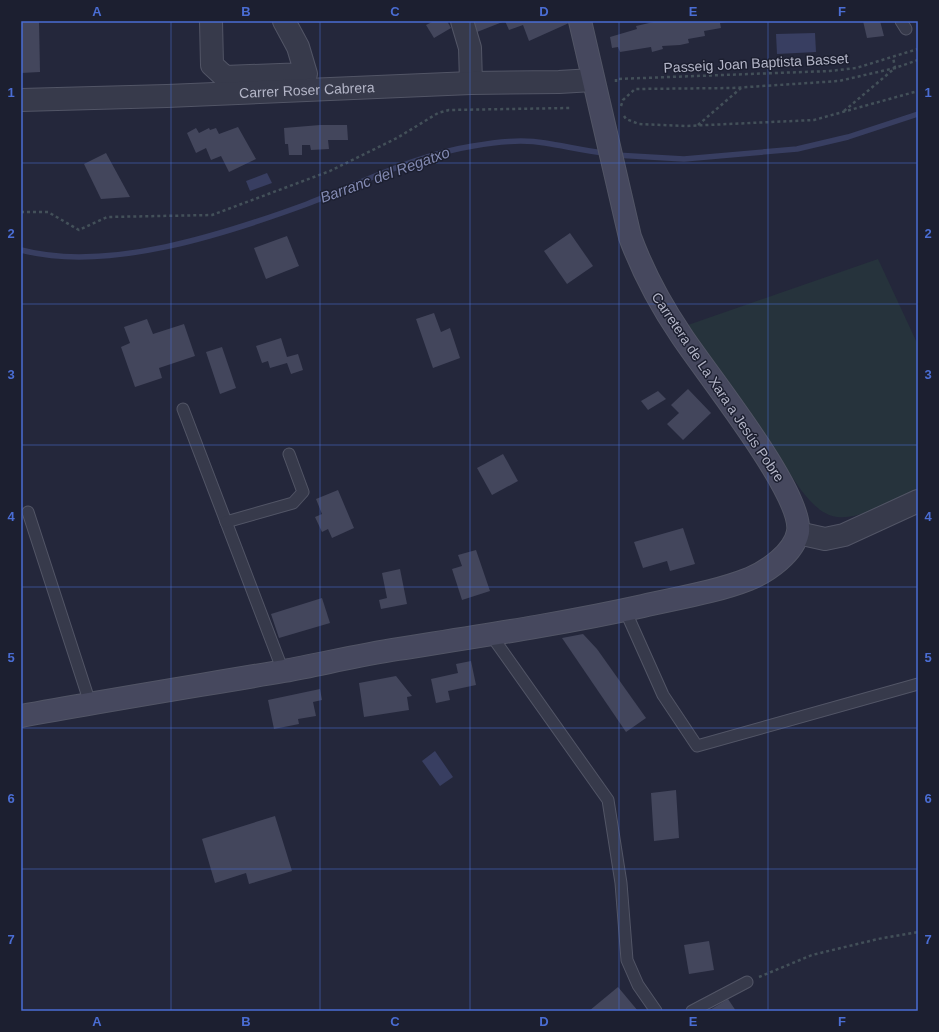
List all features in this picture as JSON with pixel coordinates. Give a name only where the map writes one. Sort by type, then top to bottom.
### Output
[{"type":"main road","name":"Carretera de La Xara a Jesús Pobre","points":[[584,26],[593,80],[603,115],[630,237],[648,280],[680,334],[777,474],[795,510],[798,533]]},
{"type":"main road","points":[[21,716],[283,671],[393,650],[491,635],[625,610],[683,597],[750,578],[766,571],[781,559],[798,533]]},
{"type":"street","points":[[198,21],[202,95]]},
{"type":"street","points":[[211,21],[212,65],[225,77],[306,74],[298,47],[284,21]]},
{"type":"street","points":[[462,21],[470,48],[471,83]]},
{"type":"street","name":"Carrer Roser Cabrera","points":[[21,100],[202,95],[471,83],[593,80]]},
{"type":"street","points":[[798,533],[825,539],[844,535],[918,501]]},
{"type":"lane","points":[[183,409],[283,671]]},
{"type":"lane","points":[[226,522],[293,503],[304,492],[289,454]]},
{"type":"lane","points":[[28,512],[90,703]]},
{"type":"lane","points":[[625,610],[663,695],[697,746],[918,684]]},
{"type":"lane","points":[[491,635],[608,800],[621,883],[627,960],[638,985],[656,1011]]},
{"type":"lane","points":[[692,1011],[747,982]]},
{"type":"path","name":"Passeig Joan Baptista Basset","points":[[615,87],[616,79],[830,71],[856,68],[918,49]]},
{"type":"path","points":[[893,57],[894,68]]},
{"type":"path","points":[[918,60],[894,68],[839,81],[741,88],[635,89],[622,100],[621,111],[626,119],[638,124],[697,125],[814,120],[918,91]]},
{"type":"path","points":[[844,112],[894,68]]},
{"type":"path","points":[[697,125],[741,88]]},
{"type":"path","points":[[21,212],[48,212],[79,230],[107,217],[212,214],[330,171],[397,138],[442,112],[449,110],[570,108]]},
{"type":"path","points":[[747,982],[812,955],[878,939],[918,932]]},
{"type":"shaded area","points":[[878,259],[918,345],[918,489],[868,512],[847,517],[831,516],[812,503],[801,490],[688,325]]},
{"type":"water","points":[[815,33],[816,52],[777,54],[776,34]]},
{"type":"water","points":[[267,173],[272,183],[250,191],[246,181]]},
{"type":"water","points":[[435,751],[453,777],[440,786],[422,761]]},
{"type":"building","points":[[21,21],[39,21],[40,72],[21,73]]},
{"type":"building","points":[[434,21],[447,21],[451,28],[434,38],[426,25]]},
{"type":"building","points":[[472,21],[505,21],[477,32]]},
{"type":"building","points":[[505,21],[568,21],[569,23],[529,41],[523,25],[509,30]]},
{"type":"building","points":[[658,21],[727,22],[720,23],[721,28],[704,31],[705,36],[688,39],[689,43],[662,46],[663,49],[652,52],[651,47],[620,52],[618,47],[612,48],[610,37],[637,29],[636,26]]},
{"type":"building","points":[[863,21],[880,21],[884,36],[867,38]]},
{"type":"building","points":[[320,125],[347,125],[348,140],[328,140],[329,149],[311,150],[310,145],[302,145],[302,155],[289,155],[288,144],[285,144],[284,128]]},
{"type":"building","points":[[238,127],[256,159],[229,172],[221,156],[211,160],[206,148],[196,153],[187,133],[196,128],[199,133],[209,128],[210,130],[216,128],[219,134]]},
{"type":"building","points":[[106,153],[130,197],[101,199],[84,164]]},
{"type":"building","points":[[570,233],[593,266],[567,284],[544,251]]},
{"type":"building","points":[[287,236],[299,266],[266,279],[254,248]]},
{"type":"building","points":[[434,313],[441,332],[450,328],[460,358],[433,368],[416,319]]},
{"type":"building","points":[[147,319],[153,334],[184,324],[195,356],[159,368],[162,378],[135,387],[121,347],[130,343],[124,327]]},
{"type":"building","points":[[281,338],[287,357],[298,354],[303,370],[291,374],[287,363],[270,368],[268,361],[262,363],[256,346]]},
{"type":"building","points":[[222,347],[236,388],[220,394],[206,352]]},
{"type":"building","points":[[688,389],[711,413],[683,440],[667,424],[679,413],[671,405]]},
{"type":"building","points":[[658,391],[666,399],[648,410],[641,401]]},
{"type":"building","points":[[503,454],[518,481],[492,495],[477,468]]},
{"type":"building","points":[[338,490],[354,528],[332,538],[328,529],[322,532],[315,517],[322,514],[316,499]]},
{"type":"building","points":[[683,528],[695,564],[670,571],[667,561],[643,568],[634,542]]},
{"type":"building","points":[[476,550],[490,591],[462,600],[452,569],[462,566],[458,555]]},
{"type":"building","points":[[400,569],[407,604],[381,609],[379,600],[387,598],[382,573]]},
{"type":"building","points":[[322,598],[330,623],[279,638],[271,614]]},
{"type":"building","points":[[583,634],[597,649],[646,718],[626,732],[562,638]]},
{"type":"building","points":[[471,661],[476,685],[448,691],[450,700],[436,703],[431,679],[458,673],[456,664]]},
{"type":"building","points":[[396,676],[412,696],[407,697],[409,710],[364,717],[359,683]]},
{"type":"building","points":[[320,689],[322,700],[313,702],[316,716],[298,719],[299,724],[274,729],[268,700]]},
{"type":"building","points":[[676,790],[679,838],[654,841],[651,793]]},
{"type":"building","points":[[275,816],[292,871],[249,884],[246,873],[215,883],[202,839]]},
{"type":"building","points":[[709,941],[714,970],[689,974],[684,945]]},
{"type":"building","points":[[618,987],[638,1011],[589,1011]]},
{"type":"building","points":[[728,999],[736,1011],[708,1011]]},
{"type":"waterway","name":"Barranc del Regatxo","points":[[615,155],[684,159],[797,149],[848,137],[918,114]]},
{"type":"waterway","name":"Barranc del Regatxo","points":[[21,250],[55,256],[90,257],[166,247],[203,238],[275,216],[389,170],[430,156],[473,146],[500,142],[527,141],[605,153]]}]
